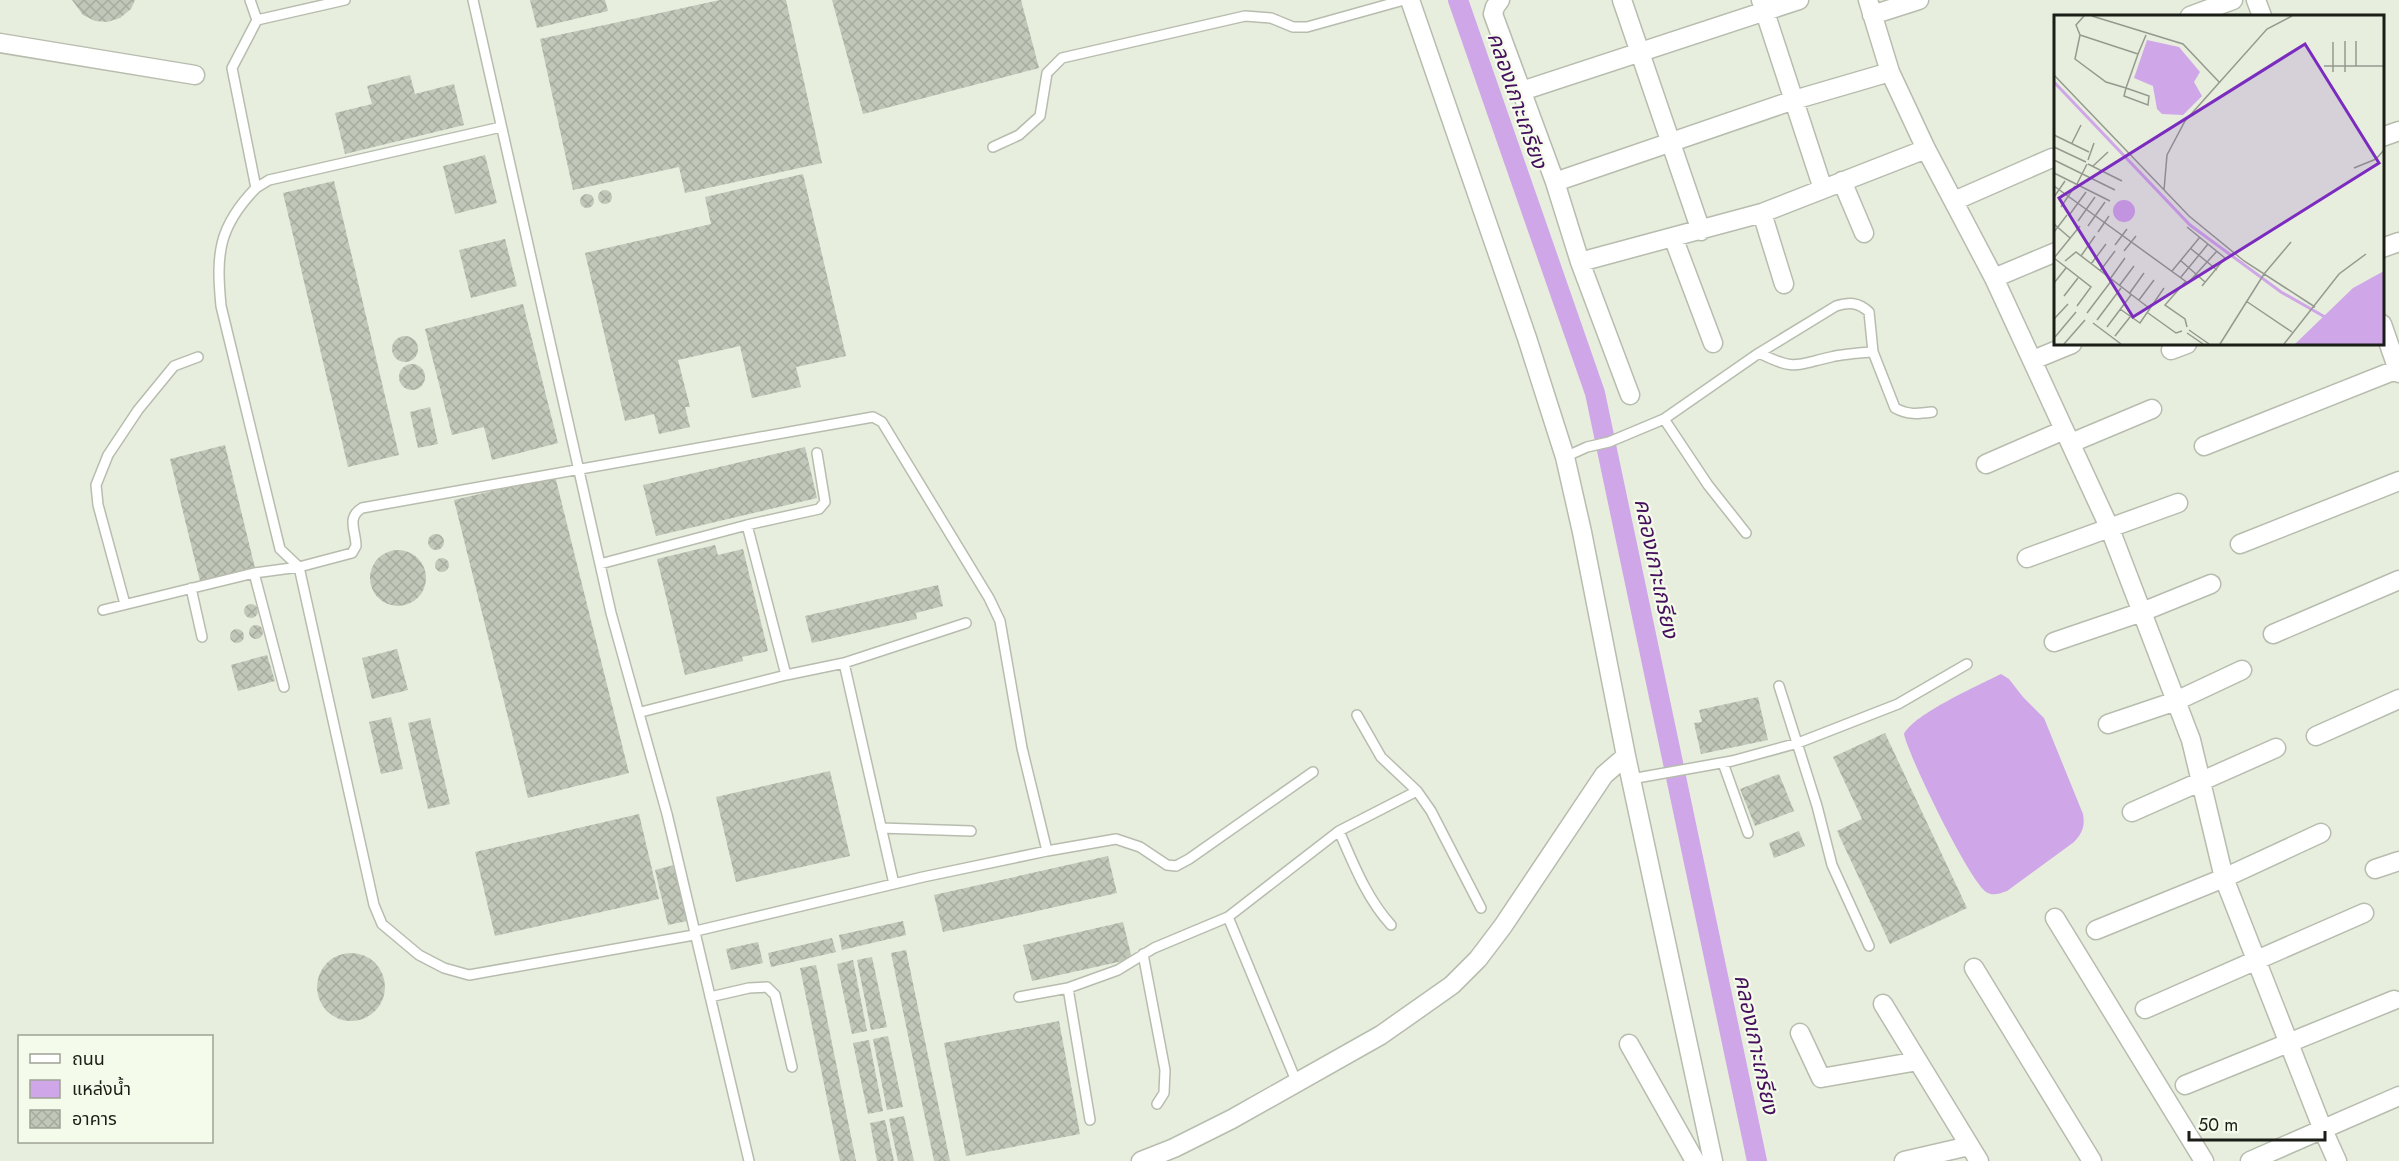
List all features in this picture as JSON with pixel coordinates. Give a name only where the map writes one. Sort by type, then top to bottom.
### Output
[{"type":"street","points":[[1410,0],[1520,316],[1565,457],[1626,756],[1638,778],[1713,1161]]},
{"type":"street","points":[[1500,0],[1493,14],[1555,182],[1580,262],[1630,395]]},
{"type":"street","points":[[1622,0],[1701,231]]},
{"type":"street","points":[[1522,91],[1640,52],[1762,5],[1799,0]]},
{"type":"street","points":[[1919,0],[1870,8],[1890,72],[1926,149],[1994,278],[2110,529],[2191,740],[2224,878],[2337,1161]]},
{"type":"street","points":[[2193,15],[2233,0]]},
{"type":"street","points":[[2256,0],[2262,15]]},
{"type":"street","points":[[1762,5],[1823,189]]},
{"type":"street","points":[[0,43],[195,75]]},
{"type":"street","points":[[1555,182],[1794,100],[1890,72]]},
{"type":"street","points":[[2384,136],[2399,130]]},
{"type":"street","points":[[1580,262],[1761,213],[1926,149]]},
{"type":"street","points":[[1954,201],[2052,158]]},
{"type":"street","points":[[1842,182],[1864,233]]},
{"type":"street","points":[[1761,213],[1784,284]]},
{"type":"street","points":[[1673,237],[1713,343]]},
{"type":"street","points":[[2384,247],[2399,242]]},
{"type":"street","points":[[1994,278],[2054,252]]},
{"type":"street","points":[[2204,446],[2398,371],[2395,349],[2384,328]]},
{"type":"street","points":[[2033,360],[2070,345]]},
{"type":"street","points":[[1986,464],[2152,409]]},
{"type":"street","points":[[2240,544],[2399,481]]},
{"type":"street","points":[[2027,558],[2178,503]]},
{"type":"street","points":[[2273,634],[2399,580]]},
{"type":"street","points":[[2054,642],[2142,612],[2211,584]]},
{"type":"street","points":[[2108,724],[2176,701],[2242,670]]},
{"type":"street","points":[[2316,736],[2399,699]]},
{"type":"street","points":[[2132,812],[2276,748]]},
{"type":"street","points":[[1141,1161],[1174,1148],[1232,1119],[1297,1083],[1381,1035],[1452,985],[1478,959],[1503,926],[1604,775],[1626,756]]},
{"type":"street","points":[[2096,930],[2224,878],[2321,833]]},
{"type":"street","points":[[2375,869],[2399,861]]},
{"type":"street","points":[[2145,1009],[2364,913]]},
{"type":"street","points":[[2055,918],[2204,1161]]},
{"type":"street","points":[[1974,969],[2092,1161]]},
{"type":"street","points":[[2185,1085],[2394,1000]]},
{"type":"street","points":[[1883,1004],[1974,1153],[1904,1161]]},
{"type":"street","points":[[1800,1034],[1821,1078],[1918,1061]]},
{"type":"street","points":[[1629,1044],[1695,1161]]},
{"type":"street","points":[[2250,1161],[2399,1096]]},
{"type":"lane","points":[[250,0],[257,20],[232,68],[256,188]]},
{"type":"lane","points":[[257,20],[345,0]]},
{"type":"lane","points":[[473,0],[611,614],[640,712],[749,1161]]},
{"type":"lane","points":[[993,147],[1019,135],[1040,116],[1047,73],[1062,58],[1245,16],[1271,18],[1293,27],[1307,27],[1404,0]]},
{"type":"lane","points":[[501,127],[269,180],[256,188],[244,200],[222,236],[218,274],[221,306],[280,549],[299,567],[374,905],[382,924],[419,955],[444,968],[469,975],[695,933],[894,884],[1047,851],[1116,839],[1140,848],[1167,865],[1176,866],[1312,772]]},
{"type":"lane","points":[[1565,457],[1664,419],[1759,353],[1836,306],[1847,303],[1861,304],[1869,312],[1873,352],[1895,408],[1905,414],[1917,415],[1932,411]]},
{"type":"lane","points":[[1759,353],[1778,363],[1805,366],[1830,357],[1873,352]]},
{"type":"lane","points":[[125,604],[98,505],[96,485],[108,455],[144,402],[174,366],[198,357]]},
{"type":"lane","points":[[104,610],[254,573],[299,567],[352,552],[356,546],[352,517],[362,508],[873,417],[882,423],[989,598],[1000,621],[1022,748],[1047,851]]},
{"type":"lane","points":[[1664,419],[1708,485],[1746,532]]},
{"type":"lane","points":[[600,564],[747,525],[819,509],[825,502],[817,453]]},
{"type":"lane","points":[[747,525],[786,675]]},
{"type":"lane","points":[[254,573],[284,687]]},
{"type":"lane","points":[[191,588],[202,637]]},
{"type":"lane","points":[[640,712],[843,663],[966,623]]},
{"type":"lane","points":[[843,663],[894,884]]},
{"type":"lane","points":[[1638,778],[1723,763],[1798,743],[1898,704],[1967,664]]},
{"type":"lane","points":[[1779,686],[1817,806],[1832,865],[1869,946]]},
{"type":"lane","points":[[1357,715],[1381,757],[1417,791],[1431,811],[1481,908]]},
{"type":"lane","points":[[1723,763],[1748,833]]},
{"type":"lane","points":[[1019,997],[1068,988],[1118,970],[1143,954],[1228,917],[1339,831],[1417,791]]},
{"type":"lane","points":[[881,828],[971,831]]},
{"type":"lane","points":[[1339,831],[1357,872],[1391,925]]},
{"type":"lane","points":[[1228,917],[1297,1083]]},
{"type":"lane","points":[[1143,954],[1165,1070],[1164,1093],[1157,1104]]},
{"type":"lane","points":[[710,997],[749,988],[766,987],[775,996],[792,1066]]},
{"type":"lane","points":[[1068,988],[1090,1120]]},
{"type":"water","points":[[2001,674],[2009,679],[2044,718],[2083,814],[2084,822],[2083,829],[2074,842],[2007,891],[1993,894],[1988,893],[1980,885],[1955,846],[1928,792],[1904,734],[1910,726],[1933,709]]},
{"type":"building","points":[[72,0],[135,0],[131,9],[120,18],[107,22],[95,21],[83,15]]},
{"type":"building","points":[[530,0],[605,0],[608,11],[537,28]]},
{"type":"building","points":[[720,0],[786,0],[822,163],[685,193],[679,167],[573,190],[540,39]]},
{"type":"building","points":[[832,0],[1021,0],[1039,68],[863,114]]},
{"type":"building","points":[[410,75],[415,94],[454,84],[464,125],[345,154],[335,113],[372,104],[367,86]]},
{"type":"building","points":[[485,155],[497,203],[455,214],[443,166]]},
{"type":"building","points":[[803,174],[846,356],[796,367],[801,387],[752,398],[740,346],[678,360],[690,407],[685,407],[690,427],[659,434],[654,414],[625,421],[585,253],[711,224],[705,197]]},
{"type":"building","points":[[334,181],[399,455],[348,467],[283,193]]},
{"type":"building","points":[[602,190],[608,190],[612,197],[608,204],[602,204],[598,200],[598,194]]},
{"type":"building","points":[[584,194],[590,194],[594,201],[590,208],[584,208],[580,204],[580,198]]},
{"type":"building","points":[[505,239],[517,286],[471,298],[459,250]]},
{"type":"building","points":[[523,304],[558,443],[492,460],[484,427],[452,435],[425,329]]},
{"type":"building","points":[[405,336],[414,340],[418,349],[414,358],[405,362],[396,358],[392,349],[396,340]]},
{"type":"building","points":[[412,364],[421,368],[425,377],[421,386],[412,390],[403,386],[399,377],[403,368]]},
{"type":"building","points":[[430,407],[438,444],[418,448],[410,412]]},
{"type":"building","points":[[225,445],[255,568],[200,581],[170,459]]},
{"type":"building","points":[[805,447],[817,498],[656,536],[643,485]]},
{"type":"building","points":[[555,476],[629,773],[528,798],[454,500]]},
{"type":"building","points":[[436,534],[444,542],[436,550],[428,542]]},
{"type":"building","points":[[715,545],[718,555],[743,549],[768,651],[742,657],[743,661],[685,675],[657,559]]},
{"type":"building","points":[[392,550],[404,550],[414,554],[422,562],[426,578],[422,594],[414,602],[404,606],[392,606],[382,602],[374,594],[370,584],[370,572],[374,562],[382,554]]},
{"type":"building","points":[[439,558],[445,558],[449,565],[445,572],[439,572],[435,568],[435,562]]},
{"type":"building","points":[[938,585],[943,606],[916,613],[917,619],[812,643],[805,616]]},
{"type":"building","points":[[251,604],[256,606],[258,611],[256,616],[251,618],[246,616],[244,611],[246,606]]},
{"type":"building","points":[[256,625],[261,627],[263,632],[261,637],[256,639],[251,637],[249,632],[251,627]]},
{"type":"building","points":[[237,629],[242,631],[244,636],[242,641],[237,643],[232,641],[230,636],[232,631]]},
{"type":"building","points":[[397,649],[408,690],[372,699],[362,658]]},
{"type":"building","points":[[267,655],[275,681],[238,691],[231,665]]},
{"type":"building","points":[[1758,697],[1768,740],[1701,754],[1694,723],[1702,722],[1699,710]]},
{"type":"building","points":[[391,717],[403,769],[381,774],[369,722]]},
{"type":"building","points":[[430,718],[450,804],[428,809],[408,723]]},
{"type":"building","points":[[1885,733],[1967,908],[1890,944],[1837,831],[1862,819],[1833,757]]},
{"type":"building","points":[[830,771],[850,856],[736,882],[716,797]]},
{"type":"building","points":[[1779,774],[1794,811],[1755,826],[1740,789]]},
{"type":"building","points":[[639,814],[659,899],[495,936],[475,852]]},
{"type":"building","points":[[1799,831],[1805,846],[1774,858],[1769,843]]},
{"type":"building","points":[[1108,856],[1117,893],[943,932],[934,895]]},
{"type":"building","points":[[674,865],[687,921],[668,925],[655,870]]},
{"type":"building","points":[[903,921],[906,935],[842,950],[839,935]]},
{"type":"building","points":[[1123,922],[1132,959],[1032,981],[1023,945]]},
{"type":"building","points":[[832,938],[836,952],[771,967],[768,953]]},
{"type":"building","points":[[758,942],[763,963],[731,970],[726,949]]},
{"type":"building","points":[[906,950],[950,1161],[934,1161],[891,953]]},
{"type":"building","points":[[351,953],[364,956],[375,963],[382,974],[385,987],[382,1000],[375,1011],[364,1018],[351,1021],[338,1018],[327,1011],[320,1000],[317,987],[320,974],[327,963],[338,956]]},
{"type":"building","points":[[872,957],[887,1027],[871,1030],[857,960]]},
{"type":"building","points":[[853,960],[867,1031],[852,1034],[837,964]]},
{"type":"building","points":[[816,965],[856,1161],[840,1161],[800,968]]},
{"type":"building","points":[[1059,1021],[1080,1134],[966,1156],[944,1043]]},
{"type":"building","points":[[888,1036],[903,1107],[887,1110],[873,1039]]},
{"type":"building","points":[[869,1040],[883,1111],[868,1114],[853,1043]]},
{"type":"building","points":[[904,1116],[914,1161],[898,1161],[889,1119]]},
{"type":"building","points":[[885,1120],[894,1161],[877,1161],[870,1123]]},
{"type":"waterway","name":"คลองเกาะเกรียง","points":[[1458,0],[1595,393],[1757,1161]]}]
